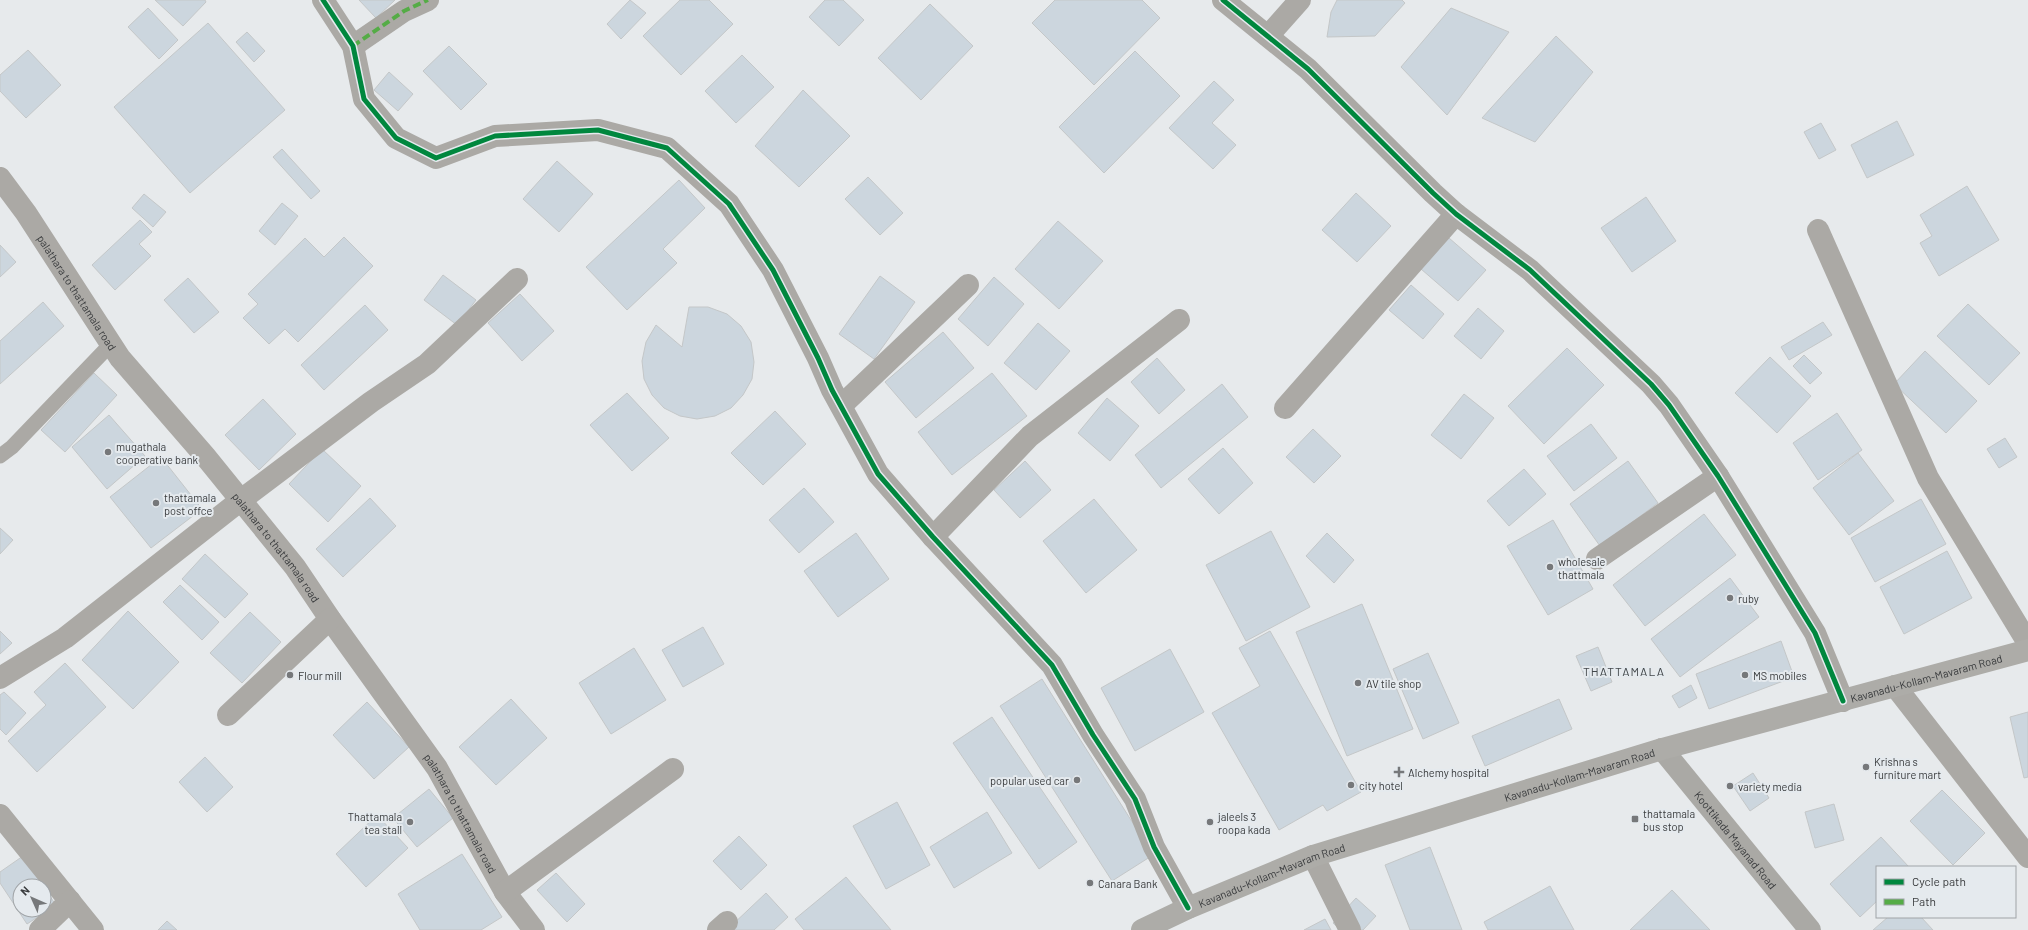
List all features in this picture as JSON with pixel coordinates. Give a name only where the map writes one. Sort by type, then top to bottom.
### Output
[{"type":"main road","name":"Kavanadu-Kollam-Mavaram Road","points":[[1142,930],[1188,908],[1313,856],[1662,749],[2028,650]]},
{"type":"main road","name":"Koottikada Mayanad Road","points":[[1662,749],[1810,930]]},
{"type":"street","points":[[323,0],[353,46],[364,99],[396,138],[436,158],[495,136],[598,130],[668,148],[729,204],[773,270],[818,358],[832,390],[842,405],[878,474],[933,537],[1052,665],[1093,735],[1134,799],[1154,847],[1188,908]]},
{"type":"street","points":[[353,46],[404,11],[428,0]]},
{"type":"street","points":[[1223,0],[1308,69],[1456,214],[1530,270],[1651,384],[1669,405],[1718,476],[1815,633],[1843,701]]},
{"type":"street","points":[[1268,36],[1300,0]]},
{"type":"street","name":"palathara to thattamala road","points":[[0,178],[26,213],[110,345],[241,500],[295,567],[330,619],[437,768],[505,892],[534,930]]},
{"type":"street","points":[[1285,408],[1456,214]]},
{"type":"street","points":[[1818,230],[1928,478],[2028,643]]},
{"type":"street","points":[[0,678],[65,638],[241,500],[371,402],[427,364],[517,279]]},
{"type":"street","points":[[842,405],[968,285]]},
{"type":"street","points":[[933,537],[1030,436],[1179,320]]},
{"type":"street","points":[[1597,559],[1718,476]]},
{"type":"street","points":[[228,715],[330,619]]},
{"type":"street","points":[[1895,686],[2028,857]]},
{"type":"street","points":[[505,892],[674,769]]},
{"type":"street","points":[[0,816],[93,930]]},
{"type":"street","points":[[1313,856],[1350,930]]},
{"type":"street","points":[[40,930],[70,901]]},
{"type":"lane","points":[[0,456],[12,447],[110,345]]},
{"type":"building","points":[[155,0],[205,0],[206,2],[183,26]]},
{"type":"building","points":[[359,0],[395,0],[376,18]]},
{"type":"building","points":[[630,0],[646,13],[621,39],[607,24]]},
{"type":"building","points":[[680,0],[709,0],[733,24],[681,75],[643,36]]},
{"type":"building","points":[[825,0],[843,0],[864,20],[839,46],[809,17]]},
{"type":"building","points":[[1055,0],[1142,0],[1160,18],[1094,85],[1032,23]]},
{"type":"building","points":[[1337,0],[1402,0],[1405,3],[1375,36],[1327,37],[1331,12]]},
{"type":"building","points":[[930,4],[973,46],[921,100],[878,58]]},
{"type":"building","points":[[148,8],[178,40],[159,59],[128,27]]},
{"type":"building","points":[[1451,8],[1509,32],[1447,115],[1401,67]]},
{"type":"building","points":[[208,23],[285,110],[190,193],[114,107]]},
{"type":"building","points":[[247,32],[265,51],[254,62],[236,42]]},
{"type":"building","points":[[1556,36],[1593,72],[1535,142],[1482,118]]},
{"type":"building","points":[[449,46],[487,84],[461,110],[423,71]]},
{"type":"building","points":[[28,50],[61,85],[26,118],[0,91],[0,75]]},
{"type":"building","points":[[1135,51],[1180,96],[1104,173],[1059,127]]},
{"type":"building","points":[[742,55],[774,87],[736,123],[705,91]]},
{"type":"building","points":[[389,72],[413,94],[398,111],[374,90]]},
{"type":"building","points":[[1214,81],[1234,100],[1212,123],[1236,145],[1213,169],[1169,128]]},
{"type":"building","points":[[803,90],[850,136],[799,187],[755,146]]},
{"type":"building","points":[[1897,121],[1914,155],[1867,178],[1851,145]]},
{"type":"building","points":[[1821,123],[1836,150],[1819,159],[1804,132]]},
{"type":"building","points":[[282,149],[320,191],[311,199],[273,157]]},
{"type":"building","points":[[557,161],[593,194],[559,232],[523,199]]},
{"type":"building","points":[[868,177],[903,213],[880,235],[845,199]]},
{"type":"building","points":[[679,180],[705,208],[663,249],[677,263],[627,310],[586,267]]},
{"type":"building","points":[[1967,186],[1999,240],[1939,276],[1920,243],[1932,236],[1920,215]]},
{"type":"building","points":[[1356,193],[1391,226],[1357,262],[1322,230]]},
{"type":"building","points":[[144,194],[166,212],[153,227],[132,208]]},
{"type":"building","points":[[1646,197],[1676,241],[1632,272],[1601,228]]},
{"type":"building","points":[[282,203],[298,216],[275,245],[259,231]]},
{"type":"building","points":[[140,220],[152,232],[139,244],[151,256],[115,290],[92,265]]},
{"type":"building","points":[[1058,221],[1103,261],[1059,309],[1015,269]]},
{"type":"building","points":[[344,237],[373,266],[298,342],[285,329],[269,344],[243,318],[258,304],[248,294],[305,238],[324,257]]},
{"type":"building","points":[[1449,238],[1486,270],[1458,301],[1421,269]]},
{"type":"building","points":[[0,245],[16,262],[0,277]]},
{"type":"building","points":[[443,275],[476,300],[457,325],[424,300]]},
{"type":"building","points":[[880,276],[915,302],[874,359],[839,334]]},
{"type":"building","points":[[994,277],[1024,304],[988,346],[958,319]]},
{"type":"building","points":[[188,278],[219,312],[194,333],[164,300]]},
{"type":"building","points":[[1411,285],[1444,314],[1423,339],[1389,310]]},
{"type":"building","points":[[520,294],[554,331],[522,361],[488,323]]},
{"type":"building","points":[[43,302],[64,326],[0,384],[0,341]]},
{"type":"building","points":[[1968,304],[2020,353],[1989,385],[1937,336]]},
{"type":"building","points":[[365,305],[388,330],[324,390],[301,365]]},
{"type":"building","points":[[689,307],[708,307],[727,314],[741,326],[751,342],[754,362],[752,379],[743,395],[731,408],[715,416],[697,419],[680,416],[664,408],[652,395],[644,379],[642,361],[646,342],[656,325],[682,347]]},
{"type":"building","points":[[1478,308],[1504,331],[1481,359],[1454,336]]},
{"type":"building","points":[[1823,322],[1832,335],[1789,360],[1781,347]]},
{"type":"building","points":[[1038,323],[1070,351],[1036,390],[1004,363]]},
{"type":"building","points":[[943,332],[974,368],[916,418],[885,382]]},
{"type":"building","points":[[1567,348],[1604,385],[1544,444],[1508,406]]},
{"type":"building","points":[[1925,351],[1977,401],[1946,433],[1894,384]]},
{"type":"building","points":[[1804,355],[1822,373],[1810,384],[1793,366]]},
{"type":"building","points":[[1770,357],[1811,396],[1777,433],[1735,393]]},
{"type":"building","points":[[1157,358],[1185,390],[1159,414],[1131,382]]},
{"type":"building","points":[[94,373],[117,395],[65,452],[41,430]]},
{"type":"building","points":[[992,373],[1027,416],[952,475],[918,432]]},
{"type":"building","points":[[1222,384],[1248,417],[1161,488],[1135,455]]},
{"type":"building","points":[[627,393],[669,438],[632,471],[590,425]]},
{"type":"building","points":[[1464,394],[1494,418],[1461,459],[1431,435]]},
{"type":"building","points":[[1107,398],[1139,426],[1110,461],[1078,433]]},
{"type":"building","points":[[263,399],[296,434],[259,470],[225,435]]},
{"type":"building","points":[[775,411],[806,444],[763,485],[731,453]]},
{"type":"building","points":[[1837,413],[1862,450],[1818,480],[1793,443]]},
{"type":"building","name":"mugathala cooperative bank","points":[[109,415],[145,456],[107,489],[72,447]]},
{"type":"building","points":[[1591,424],[1617,458],[1574,491],[1547,456]]},
{"type":"building","points":[[1313,429],[1341,456],[1314,483],[1286,457]]},
{"type":"building","points":[[2005,438],[2017,457],[1999,468],[1987,449]]},
{"type":"building","points":[[1223,448],[1253,483],[1219,514],[1188,479]]},
{"type":"building","points":[[322,449],[361,486],[328,522],[289,484]]},
{"type":"building","points":[[1858,453],[1894,501],[1849,535],[1813,488]]},
{"type":"building","name":"thattamala post offce","points":[[161,457],[202,509],[151,548],[110,497]]},
{"type":"building","points":[[1025,461],[1051,490],[1020,518],[994,490]]},
{"type":"building","points":[[1628,461],[1658,503],[1600,546],[1570,504]]},
{"type":"building","points":[[1524,469],[1546,494],[1509,526],[1487,501]]},
{"type":"building","points":[[804,488],[834,522],[799,553],[769,520]]},
{"type":"building","points":[[370,498],[396,526],[343,577],[316,549]]},
{"type":"building","points":[[1094,499],[1137,550],[1086,593],[1043,541]]},
{"type":"building","points":[[1921,499],[1946,544],[1875,582],[1851,538]]},
{"type":"building","points":[[1704,514],[1736,555],[1645,626],[1613,585]]},
{"type":"building","name":"wholesale thattmala","points":[[1553,520],[1593,589],[1548,615],[1507,546]]},
{"type":"building","points":[[0,528],[13,540],[0,554]]},
{"type":"building","points":[[1271,531],[1310,607],[1246,641],[1206,565]]},
{"type":"building","points":[[856,533],[889,579],[838,617],[804,571]]},
{"type":"building","points":[[1327,533],[1354,560],[1334,583],[1306,556]]},
{"type":"building","points":[[1947,551],[1972,598],[1904,634],[1880,587]]},
{"type":"building","points":[[205,554],[248,594],[225,618],[182,579]]},
{"type":"building","points":[[1730,578],[1759,617],[1680,677],[1651,639]]},
{"type":"building","points":[[180,585],[219,622],[202,640],[163,602]]},
{"type":"building","points":[[1362,604],[1413,729],[1347,756],[1296,632]]},
{"type":"building","points":[[128,611],[179,662],[133,709],[82,660]]},
{"type":"building","points":[[250,612],[281,642],[242,683],[210,653]]},
{"type":"building","points":[[703,627],[724,664],[683,687],[662,650]]},
{"type":"building","points":[[0,631],[12,643],[0,654]]},
{"type":"building","points":[[1270,631],[1361,792],[1327,811],[1323,805],[1279,830],[1212,713],[1260,686],[1239,648]]},
{"type":"building","name":"MS mobiles","points":[[1781,641],[1794,677],[1709,709],[1696,674]]},
{"type":"building","points":[[1598,647],[1612,682],[1591,691],[1576,656]]},
{"type":"building","points":[[634,648],[666,700],[611,734],[579,683]]},
{"type":"building","points":[[1170,649],[1204,712],[1135,751],[1101,688]]},
{"type":"building","points":[[1428,653],[1459,723],[1423,739],[1393,669]]},
{"type":"building","points":[[65,663],[106,707],[37,772],[8,741],[46,705],[34,692]]},
{"type":"building","name":"popular used car","points":[[1042,679],[1153,855],[1112,881],[1000,706]]},
{"type":"building","points":[[1691,685],[1697,698],[1679,708],[1672,696]]},
{"type":"building","points":[[4,692],[26,713],[6,735],[0,729],[0,695]]},
{"type":"building","points":[[511,699],[547,738],[496,785],[459,747]]},
{"type":"building","points":[[1559,699],[1572,729],[1485,766],[1472,736]]},
{"type":"building","points":[[367,702],[409,747],[374,779],[333,735]]},
{"type":"building","points":[[2028,712],[2028,777],[2024,778],[2010,717]]},
{"type":"building","points":[[992,717],[1077,842],[1039,869],[953,743]]},
{"type":"building","points":[[205,757],[233,787],[207,812],[179,782]]},
{"type":"building","points":[[1753,773],[1769,798],[1750,811],[1733,786]]},
{"type":"building","points":[[429,789],[453,818],[417,847],[393,818]]},
{"type":"building","points":[[1942,790],[1985,833],[1953,865],[1910,821]]},
{"type":"building","points":[[897,802],[930,865],[886,889],[853,826]]},
{"type":"building","points":[[1834,804],[1844,840],[1815,848],[1805,812]]},
{"type":"building","points":[[987,812],[1012,853],[954,888],[930,847]]},
{"type":"building","points":[[377,815],[408,848],[366,887],[336,854]]},
{"type":"building","points":[[739,836],[767,865],[741,890],[713,861]]},
{"type":"building","points":[[1881,837],[1908,866],[1876,866],[1876,902],[1860,917],[1830,884]]},
{"type":"building","points":[[1430,847],[1462,930],[1410,930],[1385,865]]},
{"type":"building","points":[[462,854],[502,917],[481,930],[420,930],[398,894]]},
{"type":"building","points":[[23,856],[38,878],[12,878],[12,901],[0,883],[0,872]]},
{"type":"building","points":[[556,873],[585,904],[567,922],[537,890]]},
{"type":"building","points":[[846,877],[891,930],[804,930],[795,919]]},
{"type":"building","points":[[1550,886],[1574,930],[1488,930],[1484,922]]},
{"type":"building","points":[[1672,890],[1710,930],[1630,930]]},
{"type":"building","points":[[766,893],[788,917],[774,930],[733,930],[730,927]]},
{"type":"building","points":[[1356,898],[1376,916],[1363,930],[1341,930],[1333,923]]},
{"type":"building","points":[[52,899],[56,905],[52,908]]},
{"type":"building","points":[[23,918],[36,918],[27,924]]},
{"type":"building","points":[[1887,918],[1922,918],[1933,930],[1873,930]]},
{"type":"building","points":[[1325,919],[1331,930],[1304,930]]},
{"type":"building","points":[[167,921],[177,930],[158,930]]},
{"type":"marked path","points":[[353,46],[404,11],[428,0]]},
{"type":"cycle path","points":[[323,0],[353,46],[364,99],[396,138],[436,158],[495,136],[598,130],[667,148],[729,204],[773,270],[818,358],[832,390],[878,474],[933,537],[1052,665],[1093,735],[1135,799],[1154,847],[1188,908]]},
{"type":"cycle path","points":[[1223,0],[1308,69],[1433,193],[1456,214],[1530,270],[1651,384],[1669,405],[1718,476],[1815,633],[1843,701]]},
{"type":"place","name":"mugathala cooperative bank","points":[[108,452]]},
{"type":"place","name":"thattamala post offce","points":[[156,503]]},
{"type":"place","name":"wholesale thattmala","points":[[1550,567]]},
{"type":"place","name":"ruby","points":[[1730,598]]},
{"type":"place","name":"Flour mill","points":[[290,675]]},
{"type":"place","name":"MS mobiles","points":[[1745,675]]},
{"type":"place","name":"AV tile shop","points":[[1358,683]]},
{"type":"place","name":"Krishna s furniture mart","points":[[1866,767]]},
{"type":"place","name":"Alchemy hospital","points":[[1399,772]]},
{"type":"place","name":"popular used car","points":[[1077,780]]},
{"type":"place","name":"city hotel","points":[[1351,785]]},
{"type":"place","name":"variety media","points":[[1730,786]]},
{"type":"place","name":"thattamala bus stop","points":[[1635,819]]},
{"type":"place","name":"Thattamala tea stall","points":[[410,822]]},
{"type":"place","name":"jaleels 3 roopa kada","points":[[1210,822]]},
{"type":"place","name":"Canara Bank","points":[[1090,883]]},
{"type":"district","name":"THATTAMALA","points":[[1624,671]]}]
